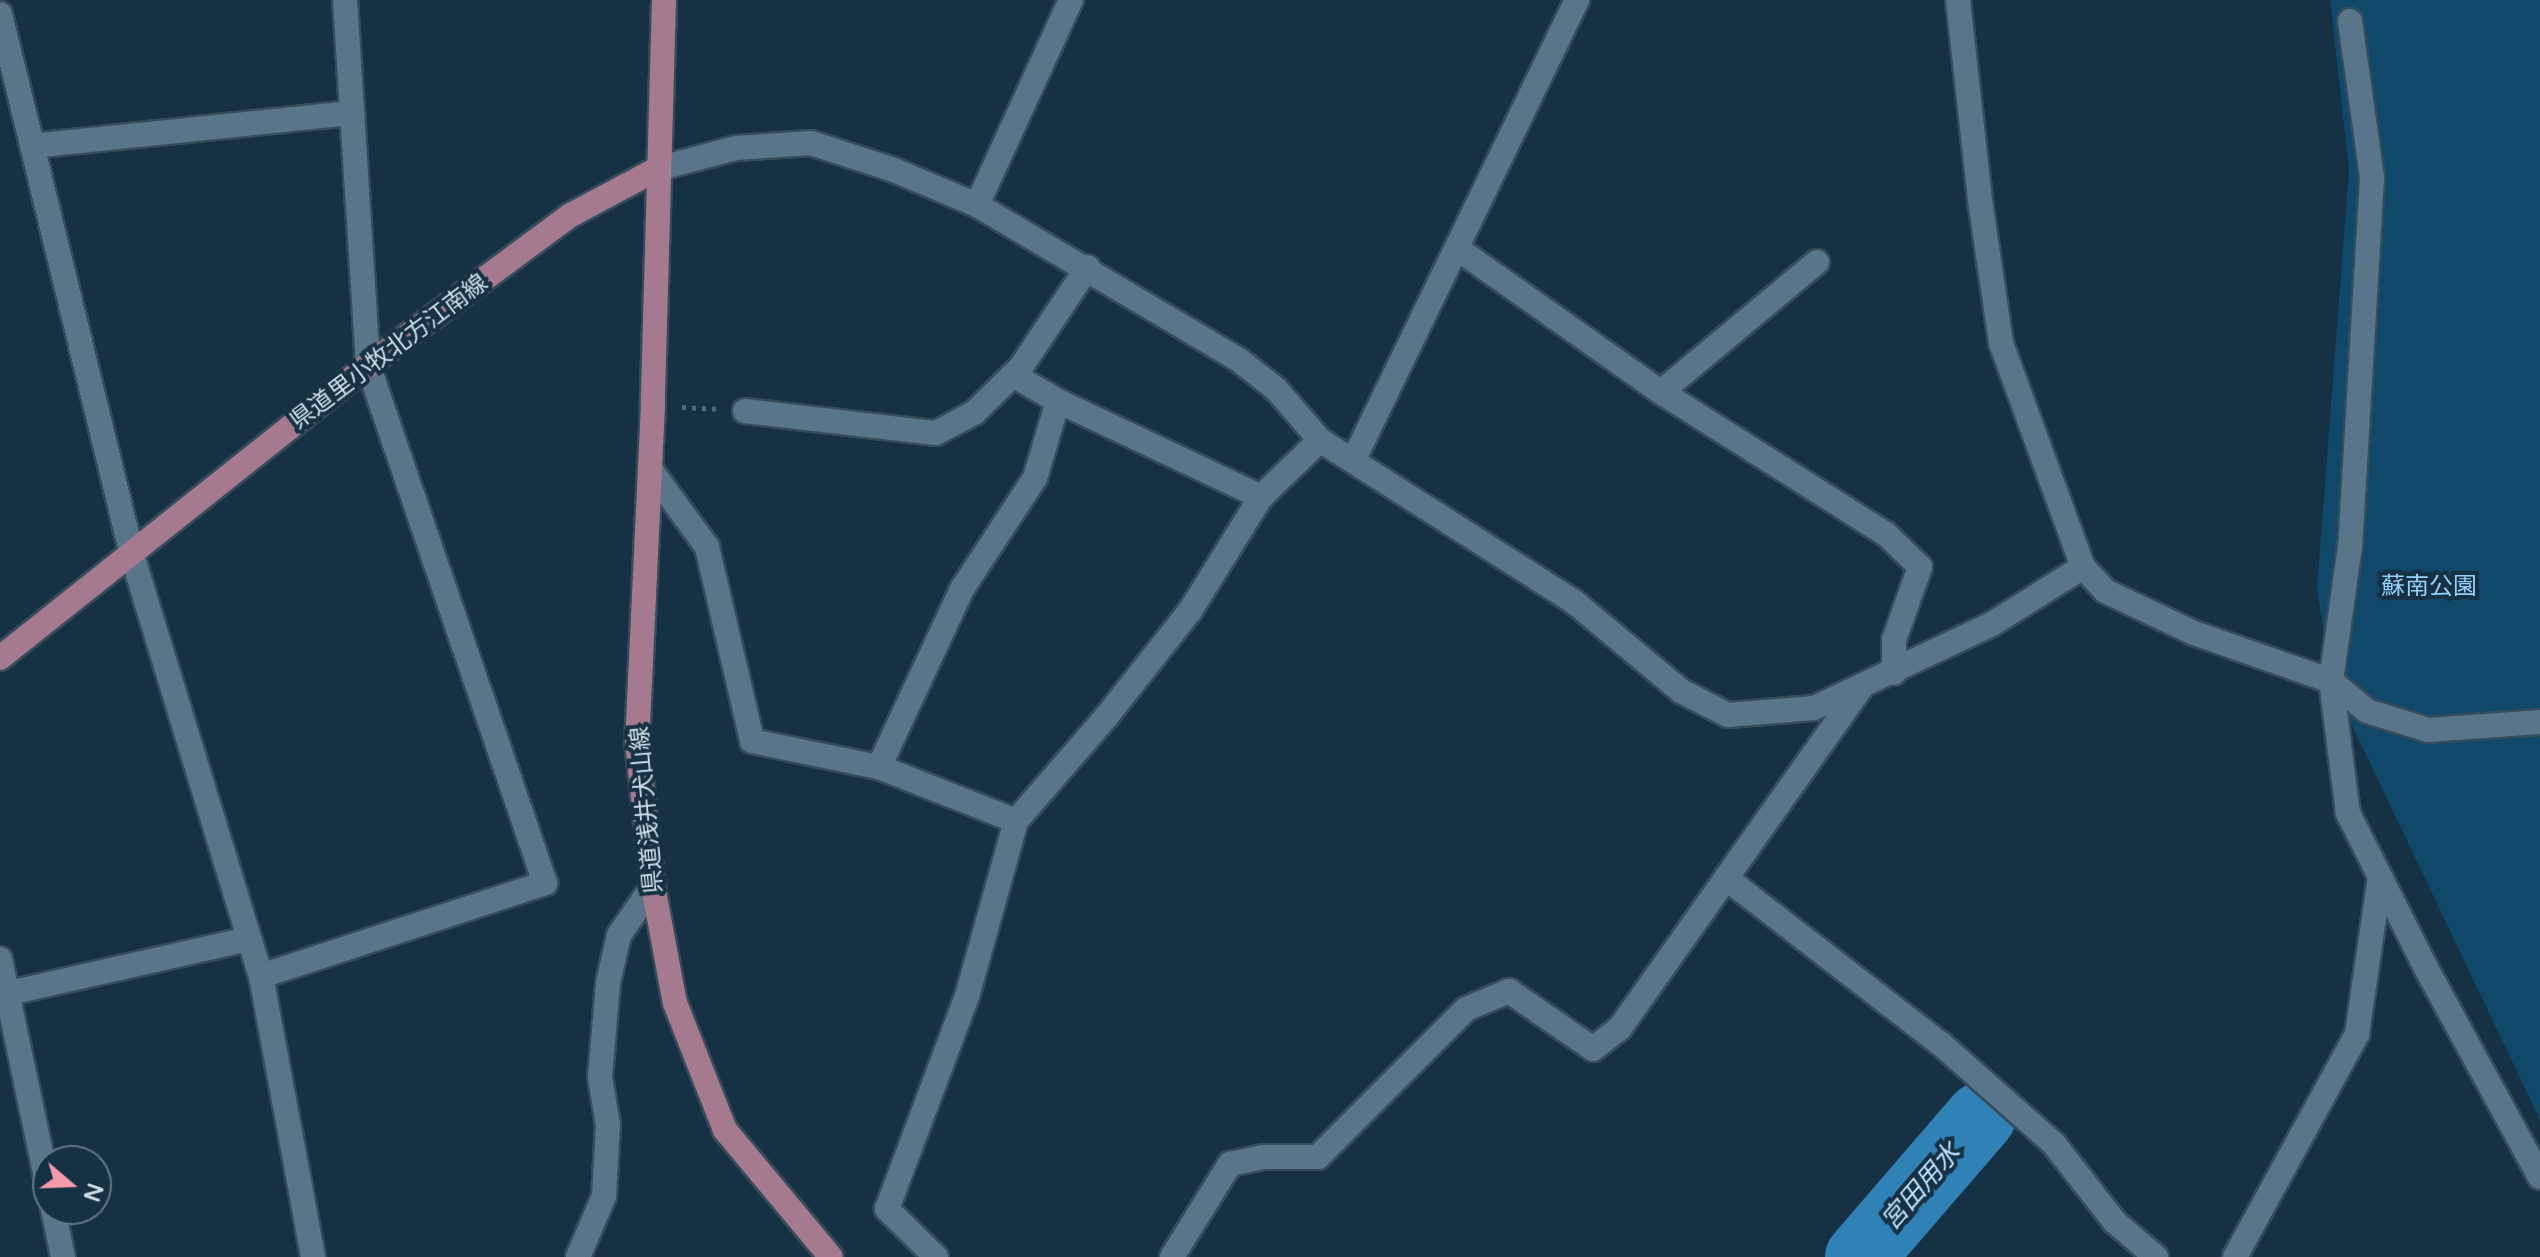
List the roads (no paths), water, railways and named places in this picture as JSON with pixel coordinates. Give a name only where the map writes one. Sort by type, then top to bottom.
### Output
[{"type":"main road","points":[[657,169],[664,0]]},
{"type":"main road","name":"県道里小牧北方江南線","points":[[0,658],[368,365],[571,215],[657,169]]},
{"type":"main road","name":"県道浅井犬山線","points":[[657,169],[650,469],[637,742],[653,886],[675,1003],[725,1130],[831,1257]]},
{"type":"street","points":[[261,976],[545,883],[368,365],[345,0]]},
{"type":"street","points":[[977,205],[1071,0]]},
{"type":"street","points":[[1353,461],[1577,0]]},
{"type":"street","points":[[1958,0],[1979,192],[2001,343],[2083,567],[2105,591],[2194,633],[2331,681],[2367,711],[2428,730],[2540,722]]},
{"type":"street","points":[[0,14],[132,555],[261,976],[313,1257]]},
{"type":"street","points":[[2350,21],[2372,178],[2364,366],[2350,546],[2331,681],[2348,813],[2540,1177]]},
{"type":"street","points":[[32,146],[352,113]]},
{"type":"street","points":[[657,169],[736,148],[811,143],[894,170],[977,205],[1088,267],[1239,360],[1276,389],[1320,440],[1573,601],[1681,691],[1728,715],[1814,708],[1894,673],[1992,624],[2083,567]]},
{"type":"street","points":[[1458,249],[1661,392],[1886,534],[1920,567],[1894,640],[1894,673]]},
{"type":"street","points":[[1661,392],[1817,262]]},
{"type":"street","points":[[745,411],[936,433],[974,413],[1013,375],[1088,267]]},
{"type":"street","points":[[1013,375],[1058,401],[1261,497]]},
{"type":"street","points":[[879,767],[962,589],[1035,478],[1058,401]]},
{"type":"street","points":[[936,1257],[887,1209],[968,993],[1016,821],[1107,716],[1190,611],[1261,497],[1320,440]]},
{"type":"street","points":[[650,469],[707,547],[752,741],[879,767],[1016,821]]},
{"type":"street","points":[[1172,1257],[1230,1164],[1263,1157],[1318,1157],[1466,1009],[1509,991],[1593,1049],[1620,1028],[1861,687]]},
{"type":"street","points":[[2235,1257],[2357,1034],[2380,877]]},
{"type":"street","points":[[1726,878],[1941,1044],[2054,1144],[2115,1222],[2156,1257]]},
{"type":"street","points":[[578,1257],[604,1196],[608,1125],[600,1077],[608,983],[619,935],[653,886]]},
{"type":"street","points":[[4,994],[248,939]]},
{"type":"street","points":[[0,959],[4,994],[39,1145]]},
{"type":"street","points":[[56,1225],[63,1257]]},
{"type":"waterway","name":"宮田用水","points":[[1860,1257],[1981,1117]]},
{"type":"park label","name":"蘇南公園","points":[[2429,587]]}]
